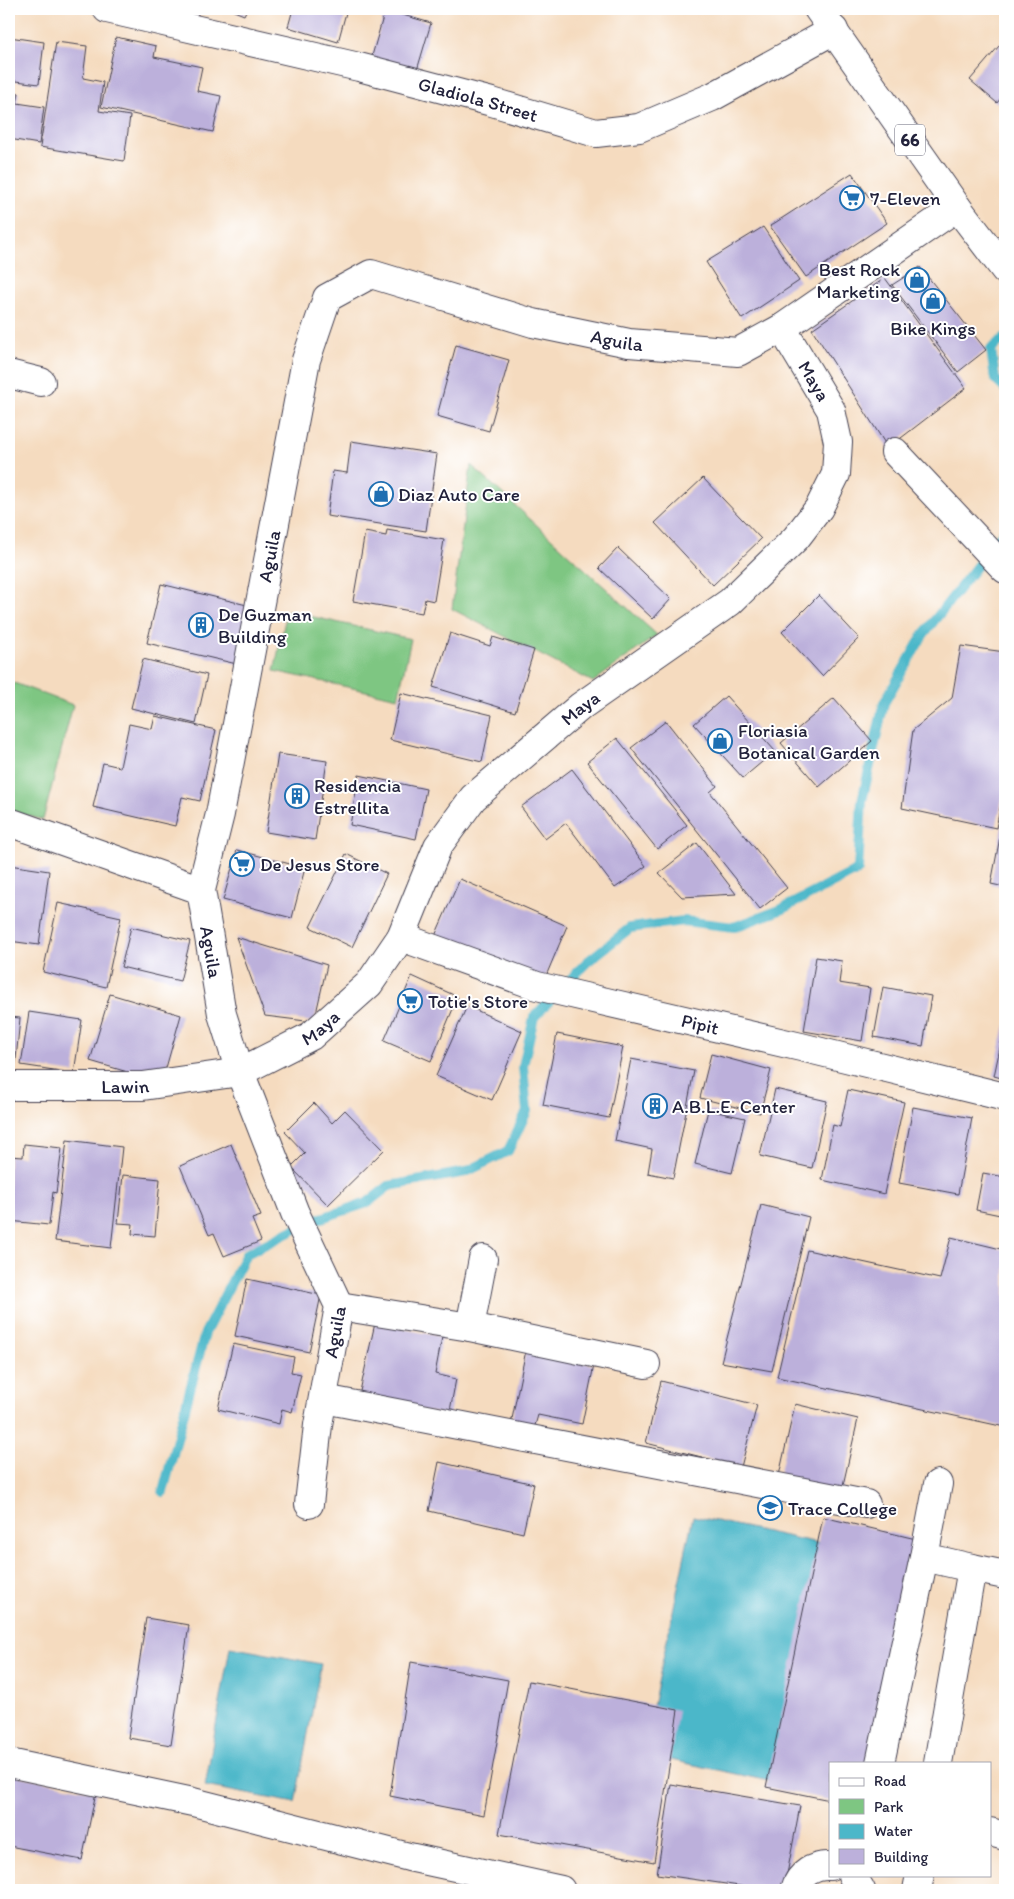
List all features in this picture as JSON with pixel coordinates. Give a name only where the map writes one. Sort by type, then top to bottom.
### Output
[{"type":"street","name":"Gladiola Street","points":[[107,9],[369,70],[492,102],[596,133],[639,128],[712,97],[834,30]]},
{"type":"street","name":"66","points":[[818,9],[957,207],[1005,270]]},
{"type":"street","name":"Aguila","points":[[309,1504],[318,1425],[340,1306],[300,1225],[240,1072],[222,1014],[201,890],[220,814],[306,360],[327,298],[371,274],[533,323],[629,343],[738,352],[782,328],[957,207]]},
{"type":"street","name":"Maya","points":[[240,1072],[311,1036],[369,984],[401,937],[438,846],[473,798],[581,706],[730,602],[796,538],[819,508],[836,474],[838,442],[831,410],[782,328]]},
{"type":"street","points":[[9,374],[41,382]]},
{"type":"street","points":[[895,452],[995,557]]},
{"type":"street","points":[[9,822],[201,890]]},
{"type":"street","name":"Pipit","points":[[401,937],[537,986],[1005,1097]]},
{"type":"street","name":"Lawin","points":[[9,1086],[143,1086],[240,1072]]},
{"type":"street","points":[[470,1327],[483,1259]]},
{"type":"street","points":[[340,1306],[470,1327],[646,1364]]},
{"type":"street","points":[[324,1399],[866,1504]]},
{"type":"street","points":[[880,1762],[938,1484]]},
{"type":"street","points":[[924,1557],[1005,1574]]},
{"type":"street","points":[[938,1762],[972,1568]]},
{"type":"street","points":[[9,1764],[193,1802],[409,1857],[561,1890]]},
{"type":"street","points":[[992,1833],[1005,1836]]},
{"type":"street","points":[[795,1890],[800,1878],[807,1872],[814,1868],[829,1866]]},
{"type":"street","points":[[853,1876],[861,1890]]},
{"type":"street","points":[[917,1890],[920,1876]]},
{"type":"green space","points":[[471,465],[657,635],[593,682],[452,609]]},
{"type":"green space","points":[[287,611],[411,639],[398,698],[274,671]]},
{"type":"green space","points":[[9,681],[73,705],[43,820],[9,810]]},
{"type":"water","points":[[693,1516],[818,1543],[769,1781],[643,1754]]},
{"type":"water","points":[[230,1647],[321,1664],[295,1803],[205,1786]]},
{"type":"building","points":[[162,9],[199,9],[197,19]]},
{"type":"building","points":[[229,9],[247,9],[244,15]]},
{"type":"building","points":[[293,9],[347,9],[338,42],[288,27]]},
{"type":"building","points":[[385,10],[431,23],[415,77],[370,63]]},
{"type":"building","points":[[9,37],[44,42],[39,84],[9,80]]},
{"type":"building","points":[[116,37],[156,46],[154,57],[202,67],[197,91],[221,96],[213,132],[101,107]]},
{"type":"building","points":[[1005,39],[1005,93],[997,103],[970,80]]},
{"type":"building","points":[[56,42],[87,46],[83,78],[103,82],[99,111],[130,116],[124,161],[40,147]]},
{"type":"building","points":[[9,91],[19,93],[17,103],[44,107],[39,144],[9,139]]},
{"type":"building","points":[[852,173],[887,223],[806,277],[770,226]]},
{"type":"building","points":[[763,227],[799,281],[742,319],[706,262]]},
{"type":"building","points":[[920,267],[986,350],[958,372],[892,285]]},
{"type":"building","points":[[885,278],[966,388],[888,448],[812,329]]},
{"type":"building","points":[[456,345],[509,360],[489,431],[437,416]]},
{"type":"building","name":"Diaz Auto Care","points":[[351,441],[437,454],[426,531],[327,516],[333,471],[347,473]]},
{"type":"building","points":[[703,478],[761,539],[713,585],[655,523]]},
{"type":"building","points":[[387,530],[444,540],[434,601],[425,599],[422,613],[353,601],[365,532],[386,536]]},
{"type":"building","points":[[618,548],[671,599],[653,619],[599,568]]},
{"type":"building","name":"De Guzman Building","points":[[161,584],[255,607],[241,665],[147,643]]},
{"type":"building","points":[[819,595],[859,638],[822,676],[782,632]]},
{"type":"building","points":[[450,633],[490,646],[493,637],[534,650],[515,712],[433,687]]},
{"type":"building","points":[[961,646],[1005,652],[1005,785],[996,828],[902,808],[913,730],[952,698]]},
{"type":"building","points":[[143,659],[207,675],[196,724],[131,708]]},
{"type":"building","points":[[401,693],[492,715],[482,762],[390,740]]},
{"type":"building","points":[[726,696],[775,751],[743,778],[694,724]]},
{"type":"building","points":[[834,698],[872,741],[819,787],[781,743]]},
{"type":"building","points":[[155,716],[216,730],[200,801],[182,797],[175,826],[93,807],[103,763],[120,767],[129,724],[152,729]]},
{"type":"building","points":[[666,721],[717,786],[710,792],[787,888],[760,909],[631,748]]},
{"type":"building","points":[[617,738],[687,825],[657,849],[587,762]]},
{"type":"building","name":"Residencia Estrellita","points":[[278,754],[327,761],[315,840],[266,832]]},
{"type":"building","points":[[572,769],[646,866],[615,888],[566,823],[545,839],[521,807]]},
{"type":"building","points":[[359,775],[426,789],[416,839],[350,825]]},
{"type":"building","points":[[1005,816],[1005,887],[991,884]]},
{"type":"building","points":[[697,843],[736,894],[682,897],[659,873]]},
{"type":"building","points":[[237,850],[305,868],[292,918],[223,900]]},
{"type":"building","points":[[346,854],[387,874],[352,947],[310,927]]},
{"type":"building","points":[[9,865],[49,871],[39,945],[9,941]]},
{"type":"building","points":[[460,879],[567,926],[543,983],[435,936]]},
{"type":"building","points":[[58,903],[121,917],[106,987],[43,972]]},
{"type":"building","points":[[131,927],[190,941],[180,981],[121,967]]},
{"type":"building","points":[[236,937],[327,965],[314,1022],[265,1016]]},
{"type":"building","points":[[816,957],[842,961],[839,983],[870,988],[862,1041],[804,1031]]},
{"type":"building","points":[[412,976],[458,997],[431,1061],[384,1041]]},
{"type":"building","points":[[883,987],[931,996],[923,1046],[874,1037]]},
{"type":"building","points":[[110,994],[181,1015],[162,1082],[90,1061]]},
{"type":"building","points":[[467,1006],[522,1031],[492,1100],[436,1076]]},
{"type":"building","points":[[29,1012],[82,1020],[74,1073],[21,1065]]},
{"type":"building","points":[[9,1017],[20,1018],[15,1070],[9,1069]]},
{"type":"building","points":[[1005,1024],[1005,1079],[994,1076]]},
{"type":"building","points":[[557,1034],[623,1047],[609,1118],[543,1105]]},
{"type":"building","points":[[711,1054],[771,1070],[760,1113],[700,1098]]},
{"type":"building","name":"A.B.L.E. Center","points":[[631,1059],[694,1071],[673,1178],[648,1173],[652,1149],[615,1141]]},
{"type":"building","points":[[775,1089],[827,1101],[812,1168],[760,1156]]},
{"type":"building","points":[[848,1090],[904,1102],[884,1194],[822,1180],[833,1125],[840,1127]]},
{"type":"building","points":[[314,1103],[332,1123],[345,1110],[384,1150],[328,1205],[291,1167],[305,1153],[285,1132]]},
{"type":"building","points":[[913,1107],[972,1118],[958,1194],[899,1183]]},
{"type":"building","points":[[708,1110],[745,1118],[732,1173],[695,1164]]},
{"type":"building","points":[[67,1140],[122,1147],[111,1248],[55,1241]]},
{"type":"building","points":[[24,1144],[62,1148],[56,1193],[53,1192],[49,1225],[9,1221],[9,1156],[23,1157]]},
{"type":"building","points":[[231,1144],[261,1216],[252,1219],[261,1241],[224,1256],[214,1233],[209,1235],[180,1166]]},
{"type":"building","points":[[983,1173],[1005,1177],[1005,1216],[976,1210]]},
{"type":"building","points":[[123,1175],[160,1179],[155,1236],[132,1234],[133,1224],[118,1223]]},
{"type":"building","points":[[761,1205],[809,1217],[772,1371],[721,1362]]},
{"type":"building","points":[[951,1237],[1005,1250],[1005,1427],[777,1377],[807,1250],[940,1279]]},
{"type":"building","points":[[247,1279],[321,1295],[309,1352],[235,1336]]},
{"type":"building","points":[[375,1323],[442,1337],[435,1374],[456,1379],[449,1416],[359,1396]]},
{"type":"building","points":[[233,1344],[294,1357],[291,1372],[301,1374],[292,1412],[282,1409],[279,1424],[218,1409]]},
{"type":"building","points":[[526,1350],[594,1365],[582,1424],[538,1415],[534,1429],[511,1424]]},
{"type":"building","points":[[661,1381],[757,1405],[741,1467],[646,1443]]},
{"type":"building","points":[[795,1404],[858,1419],[841,1494],[778,1480]]},
{"type":"building","points":[[439,1462],[534,1484],[523,1533],[429,1511]]},
{"type":"building","points":[[823,1517],[916,1539],[873,1762],[829,1762],[829,1800],[766,1787]]},
{"type":"building","points":[[146,1618],[189,1625],[171,1745],[128,1738]]},
{"type":"building","points":[[411,1662],[508,1680],[484,1815],[390,1796]]},
{"type":"building","points":[[529,1681],[678,1710],[654,1862],[499,1834]]},
{"type":"building","points":[[9,1774],[96,1792],[82,1860],[9,1846]]},
{"type":"building","points":[[671,1784],[800,1806],[784,1890],[767,1890],[657,1874]]},
{"type":"waterway","points":[[1005,337],[991,349],[995,379],[1005,389]]},
{"type":"waterway","points":[[163,1492],[205,1333],[246,1254],[309,1222],[367,1203],[389,1186],[466,1172],[508,1151],[527,1111],[523,1066],[534,1017],[587,962],[630,928],[684,921],[734,927],[780,910],[858,870],[862,801],[884,703],[923,635],[1005,530]]},
{"type":"place","name":"7-Eleven","points":[[852,198]]},
{"type":"place","name":"Best Rock Marketing","points":[[917,280]]},
{"type":"place","name":"Bike Kings","points":[[933,301]]},
{"type":"place","name":"Diaz Auto Care","points":[[381,494]]},
{"type":"place","name":"De Guzman Building","points":[[201,625]]},
{"type":"place","name":"Floriasia Botanical Garden","points":[[720,741]]},
{"type":"place","name":"Residencia Estrellita","points":[[297,796]]},
{"type":"place","name":"De Jesus Store","points":[[242,864]]},
{"type":"place","name":"Totie's Store","points":[[410,1001]]},
{"type":"place","name":"A.B.L.E. Center","points":[[655,1106]]},
{"type":"place","name":"Trace College","points":[[770,1508]]}]
